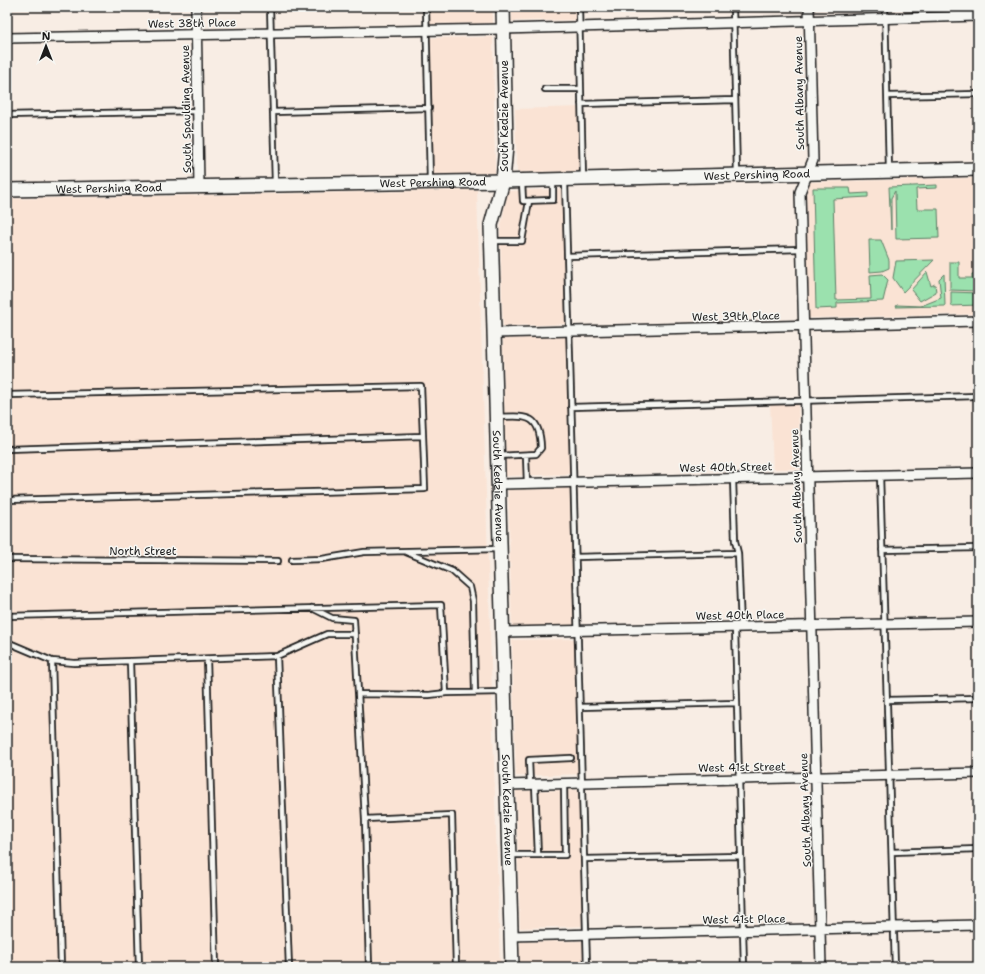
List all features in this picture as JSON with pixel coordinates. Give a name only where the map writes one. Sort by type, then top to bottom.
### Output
[{"type":"main road","name":"South Kedzie Avenue","points":[[503,7],[506,146],[503,181],[491,225],[512,967]]},
{"type":"main road","name":"West Pershing Road","points":[[7,190],[430,183],[978,169]]},
{"type":"street","name":"South Spaulding Avenue","points":[[196,7],[199,187]]},
{"type":"street","name":"South Albany Avenue","points":[[809,7],[813,160],[800,192],[821,967]]},
{"type":"street","name":"West 38th Place","points":[[7,38],[503,29],[978,16]]},
{"type":"street","name":"West 39th Place","points":[[494,334],[978,321]]},
{"type":"street","name":"West 40th Street","points":[[499,484],[978,473]]},
{"type":"street","name":"West 40th Place","points":[[503,632],[978,622]]},
{"type":"street","name":"West 41st Street","points":[[507,785],[978,773]]},
{"type":"street","name":"West 41st Place","points":[[511,936],[978,925]]},
{"type":"lane","points":[[270,7],[275,186]]},
{"type":"lane","points":[[426,7],[430,183]]},
{"type":"lane","points":[[579,7],[583,179]]},
{"type":"lane","points":[[733,7],[737,175]]},
{"type":"lane","points":[[885,7],[889,171]]},
{"type":"lane","points":[[545,89],[581,89]]},
{"type":"lane","points":[[888,96],[978,94]]},
{"type":"lane","points":[[581,104],[735,100]]},
{"type":"lane","points":[[273,112],[429,108]]},
{"type":"lane","points":[[7,114],[198,111]]},
{"type":"lane","points":[[522,181],[523,201],[529,201],[553,200],[559,180]]},
{"type":"lane","points":[[559,180],[567,256],[587,967]]},
{"type":"lane","points":[[492,241],[522,241],[529,201]]},
{"type":"lane","points":[[567,256],[801,250]]},
{"type":"lane","points":[[7,395],[421,386],[425,488],[7,500]]},
{"type":"lane","points":[[571,407],[978,396]]},
{"type":"lane","points":[[497,417],[527,417],[535,424],[541,433],[541,448],[536,454],[526,456],[498,456]]},
{"type":"lane","points":[[7,449],[423,436]]},
{"type":"lane","points":[[526,456],[527,483]]},
{"type":"lane","points":[[880,475],[895,967]]},
{"type":"lane","points":[[733,479],[735,541],[738,553],[737,703],[744,967]]},
{"type":"lane","points":[[882,550],[978,548]]},
{"type":"lane","points":[[292,560],[322,559],[364,552],[501,549]]},
{"type":"lane","points":[[403,551],[452,571],[470,587],[473,601],[475,692]]},
{"type":"lane","points":[[575,557],[738,553]]},
{"type":"lane","name":"North Street","points":[[8,559],[278,561]]},
{"type":"lane","points":[[7,616],[442,605],[446,693]]},
{"type":"lane","points":[[311,608],[332,618],[354,620],[365,819],[369,967]]},
{"type":"lane","points":[[7,642],[52,661],[74,664],[278,656],[327,634],[355,634]]},
{"type":"lane","points":[[278,656],[289,967]]},
{"type":"lane","points":[[207,659],[216,967]]},
{"type":"lane","points":[[52,661],[61,967]]},
{"type":"lane","points":[[130,662],[139,967]]},
{"type":"lane","points":[[359,694],[429,695],[446,693],[505,692]]},
{"type":"lane","points":[[887,700],[978,698]]},
{"type":"lane","points":[[580,707],[737,703]]},
{"type":"lane","points":[[538,855],[533,784],[529,760],[571,758]]},
{"type":"lane","points":[[509,855],[565,855],[564,784]]},
{"type":"lane","points":[[365,819],[452,815],[456,967]]},
{"type":"lane","points":[[892,852],[978,849]]},
{"type":"lane","points":[[584,859],[741,856]]},
{"type":"shaded area","points":[[426,7],[492,7],[493,23],[426,24]]},
{"type":"shaded area","points":[[512,7],[579,7],[579,20],[512,21]]},
{"type":"shaded area","points":[[493,37],[495,173],[430,175],[427,38]]},
{"type":"shaded area","points":[[581,107],[583,171],[517,172],[515,109]]},
{"type":"shaded area","points":[[978,178],[978,314],[809,318],[806,182]]},
{"type":"shaded area","points":[[565,189],[569,324],[503,326],[500,231],[508,191]]},
{"type":"shaded area","points":[[477,190],[500,967],[7,967],[7,199]]},
{"type":"shaded area","points":[[569,337],[573,474],[506,476],[503,339]]},
{"type":"shaded area","points":[[798,401],[800,469],[773,469],[770,402]]},
{"type":"shaded area","points":[[573,488],[577,625],[512,627],[508,490]]},
{"type":"shaded area","points":[[578,639],[582,774],[516,776],[512,640]]},
{"type":"shaded area","points":[[582,790],[586,926],[520,928],[516,791]]},
{"type":"shaded area","points":[[586,941],[587,967],[520,967],[520,942]]},
{"type":"green space","points":[[937,185],[937,188],[916,189],[917,209],[938,209],[939,238],[896,239],[895,191],[891,198],[891,230],[889,187]]},
{"type":"green space","points":[[813,188],[850,188],[851,194],[868,193],[868,197],[833,199],[836,300],[871,299],[870,275],[882,274],[888,280],[883,301],[837,303],[837,308],[816,309]]},
{"type":"green space","points":[[869,240],[881,240],[889,260],[889,268],[882,271],[870,272]]},
{"type":"green space","points":[[934,260],[903,292],[893,278],[896,261]]},
{"type":"green space","points":[[950,262],[959,262],[959,278],[972,278],[972,274],[978,273],[978,291],[950,290]]},
{"type":"green space","points":[[927,272],[931,286],[935,284],[936,292],[920,301],[911,290]]},
{"type":"green space","points":[[944,274],[945,306],[896,307],[897,305],[921,306],[941,298],[939,279]]},
{"type":"green space","points":[[951,292],[978,293],[978,305],[951,306]]}]
